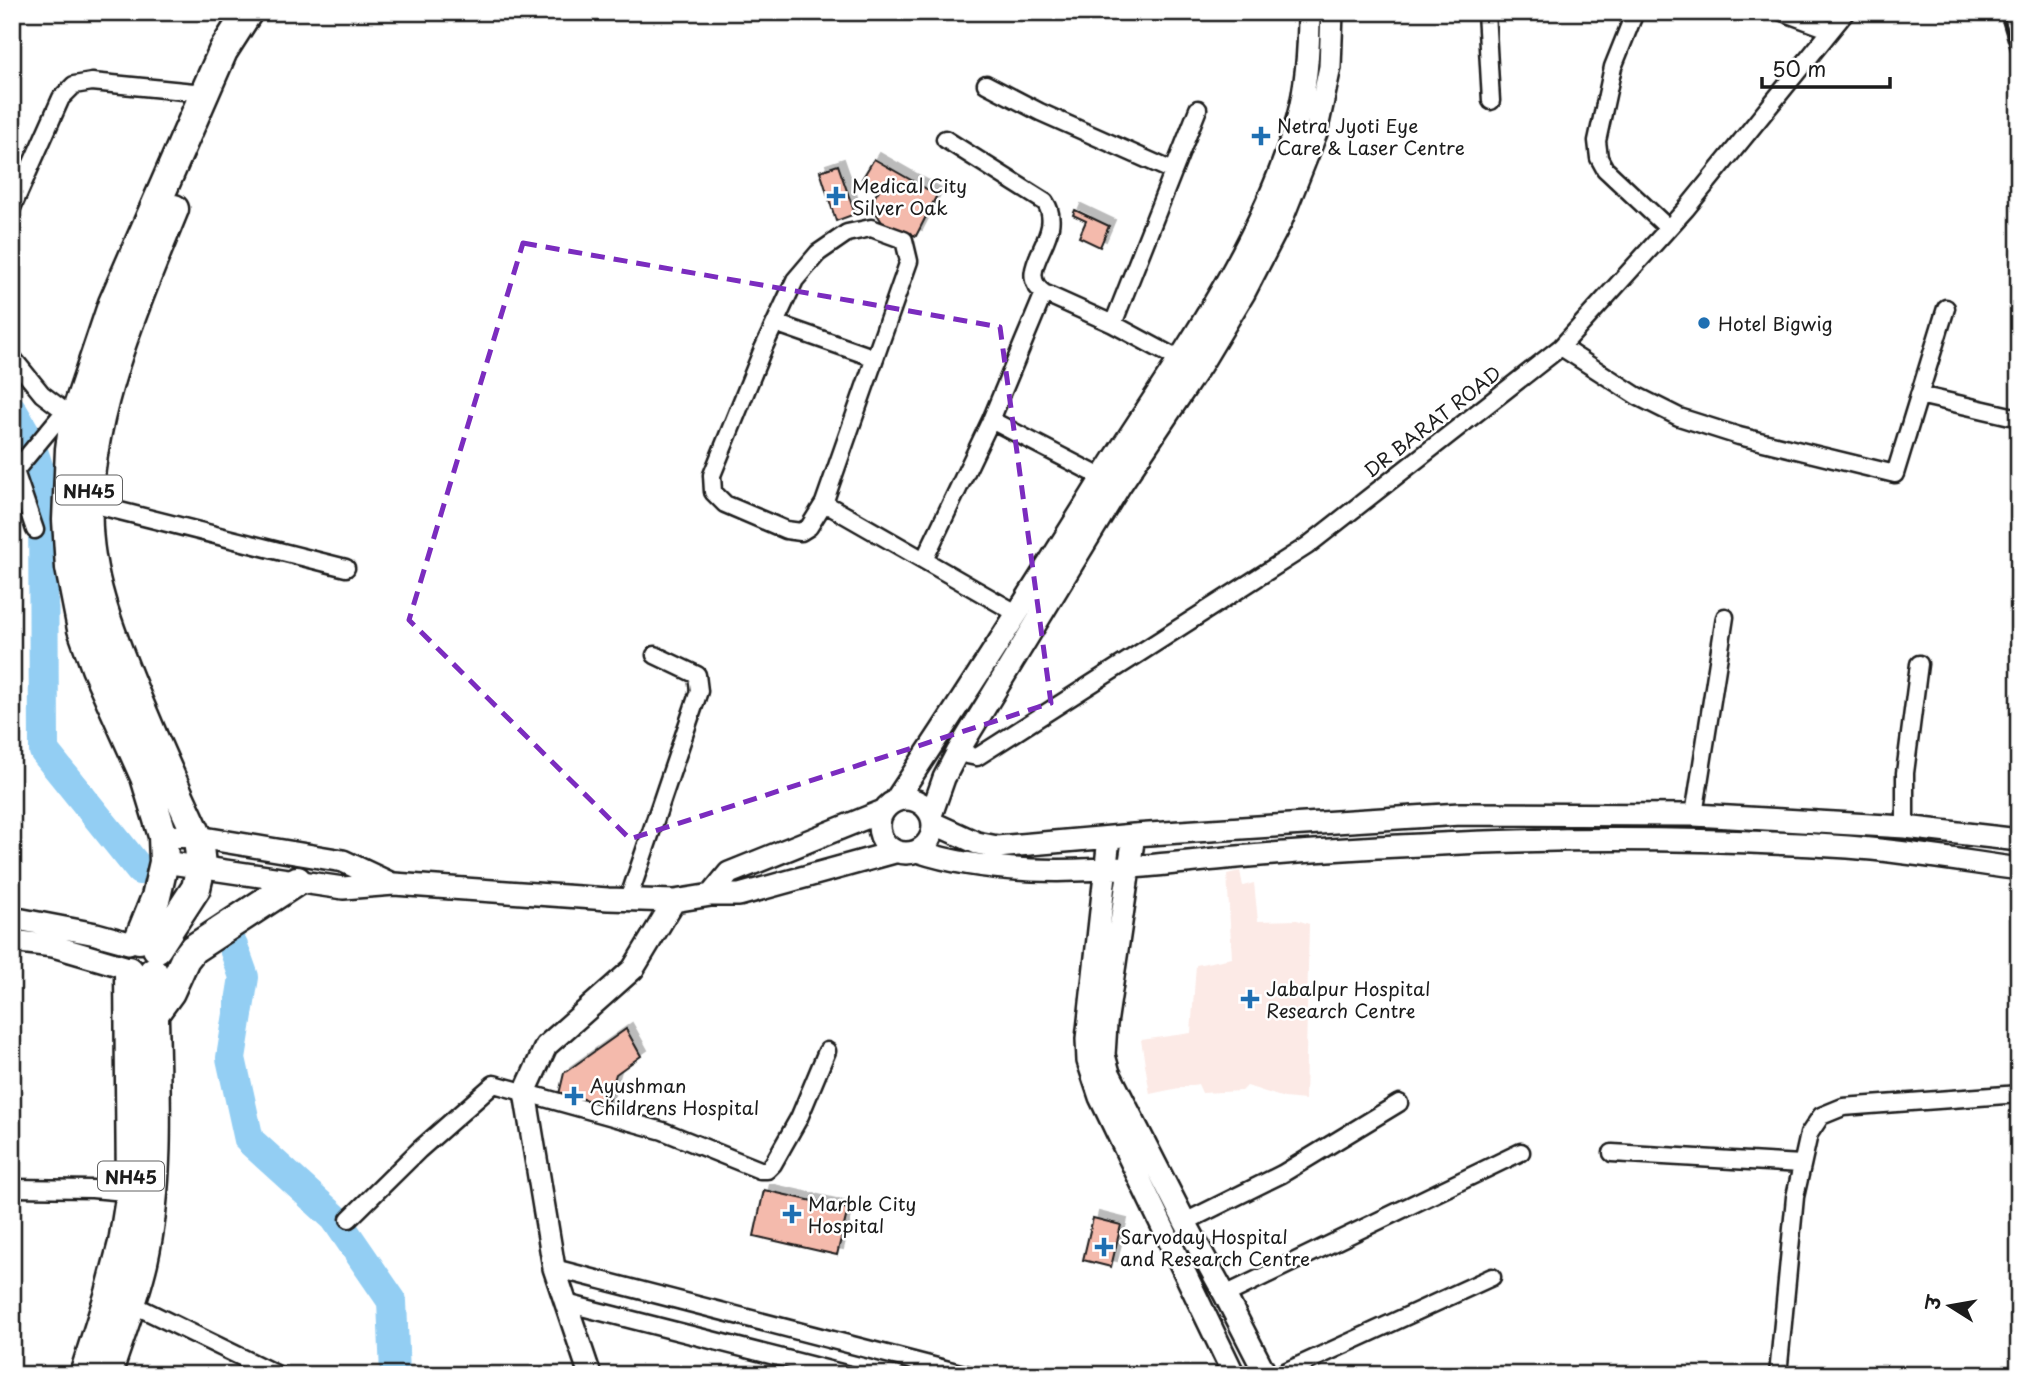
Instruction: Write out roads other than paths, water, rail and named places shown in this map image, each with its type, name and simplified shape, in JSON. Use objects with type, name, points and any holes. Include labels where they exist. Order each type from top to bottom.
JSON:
[{"type":"highway","name":"NH45","points":[[107,1375],[143,1263],[139,957],[156,898],[164,849],[145,777],[96,668],[82,629],[71,568],[67,520],[70,449],[113,303],[223,51],[244,19]]},
{"type":"highway","name":"NH45","points":[[139,957],[196,888],[201,866],[198,837],[132,686],[98,594],[90,548],[88,503],[78,421],[120,346],[238,52],[244,19]]},
{"type":"highway","points":[[154,1014],[170,992],[185,959],[193,949],[297,881]]},
{"type":"highway","name":"NH45","points":[[84,1375],[141,1193],[154,1014],[139,957]]},
{"type":"street","points":[[895,852],[888,848],[879,834],[878,826],[889,806],[1018,614],[1231,275],[1271,192],[1298,116],[1309,45],[1309,12]]},
{"type":"street","points":[[164,849],[201,866],[343,888],[394,884],[674,901],[711,895],[739,895],[895,852],[917,851],[929,841],[932,819],[944,778],[957,753],[1119,487],[1200,366],[1244,293],[1281,221],[1317,133],[1330,67],[1332,12]]},
{"type":"street","points":[[1486,12],[1492,102]]},
{"type":"street","points":[[1635,12],[1613,67],[1597,141],[1599,158],[1605,169],[1668,228]]},
{"type":"street","points":[[1782,12],[1831,30]]},
{"type":"street","name":"DR BARAT ROAD","points":[[957,753],[977,757],[1307,546],[1561,347],[1668,228],[1846,12]]},
{"type":"street","points":[[12,208],[61,98],[74,85],[92,82],[204,93]]},
{"type":"street","points":[[986,84],[1040,112],[1173,171]]},
{"type":"street","points":[[1113,324],[1198,109]]},
{"type":"street","points":[[945,139],[1045,202],[1051,211],[1052,221],[1032,279],[1035,287],[1178,359]]},
{"type":"street","points":[[871,228],[904,240],[909,261],[824,503],[809,527],[801,532],[786,530],[725,503],[713,492],[712,475],[775,323],[795,280],[818,253],[847,233],[871,228]]},
{"type":"street","points":[[924,560],[990,420],[1044,293]]},
{"type":"street","points":[[1561,347],[1637,396],[1679,416],[1739,436],[1895,474],[1946,308]]},
{"type":"street","points":[[775,323],[875,358]]},
{"type":"street","points":[[12,357],[42,394],[78,421],[13,465],[35,530]]},
{"type":"street","points":[[1919,395],[2019,418]]},
{"type":"street","points":[[990,420],[1103,478]]},
{"type":"street","points":[[88,503],[346,568]]},
{"type":"street","points":[[824,503],[1018,614]]},
{"type":"street","points":[[1695,814],[1725,617]]},
{"type":"street","points":[[628,900],[699,691],[697,675],[654,655]]},
{"type":"street","points":[[1905,827],[1905,773],[1919,664]]},
{"type":"street","points":[[711,895],[729,873],[902,799],[919,802],[932,819],[977,843],[997,847],[1135,835],[1460,814],[1695,814],[1905,827],[2019,840]]},
{"type":"street","points":[[1135,835],[1106,1024],[1104,1055],[1108,1073],[1266,1375]]},
{"type":"street","points":[[164,849],[198,837],[343,861],[394,884]]},
{"type":"street","points":[[1109,838],[1087,1039],[1088,1061],[1100,1097],[1234,1375]]},
{"type":"street","points":[[917,851],[968,865],[1105,871],[1236,858],[1485,842],[1695,841],[1848,847],[2019,869]]},
{"type":"street","points":[[590,1375],[554,1268],[525,1092],[546,1046],[633,969],[674,901]]},
{"type":"street","points":[[12,918],[85,932],[139,957]]},
{"type":"street","points":[[12,941],[139,957]]},
{"type":"street","points":[[349,1219],[419,1150],[494,1084],[654,1128],[760,1170],[767,1170],[774,1164],[799,1118],[827,1052]]},
{"type":"street","points":[[1778,1375],[1795,1197],[1809,1133],[1821,1116],[1843,1107],[2019,1094]]},
{"type":"street","points":[[1185,1222],[1282,1174],[1399,1103]]},
{"type":"street","points":[[1226,1295],[1521,1152]]},
{"type":"street","points":[[1612,1153],[1802,1164]]},
{"type":"street","points":[[12,1188],[141,1193]]},
{"type":"street","points":[[554,1268],[968,1375]]},
{"type":"street","points":[[1278,1375],[1492,1277]]},
{"type":"street","points":[[130,1303],[278,1375]]},
{"type":"street","points":[[565,1303],[849,1375]]},
{"type":"waterway","points":[[12,410],[29,439],[43,481],[44,751],[140,870]]},
{"type":"waterway","points":[[233,946],[244,977],[231,1058],[249,1140],[335,1218],[392,1301],[395,1375]]},
{"type":"railway","points":[[2001,12],[2019,73]]},
{"type":"railway","points":[[2015,12],[2019,27]]},
{"type":"place","name":"Netra Jyoti Eye Care & Laser Centre","points":[[1261,136]]},
{"type":"place","name":"Medical City Silver Oak","points":[[836,196]]},
{"type":"place","name":"Hotel Bigwig","points":[[1704,323]]},
{"type":"place","name":"Jabalpur Hospital Research Centre","points":[[1250,999]]},
{"type":"place","name":"Ayushman Childrens Hospital","points":[[574,1096]]},
{"type":"place","name":"Marble City Hospital","points":[[792,1214]]},
{"type":"place","name":"Sarvoday Hospital and Research Centre","points":[[1104,1247]]}]
